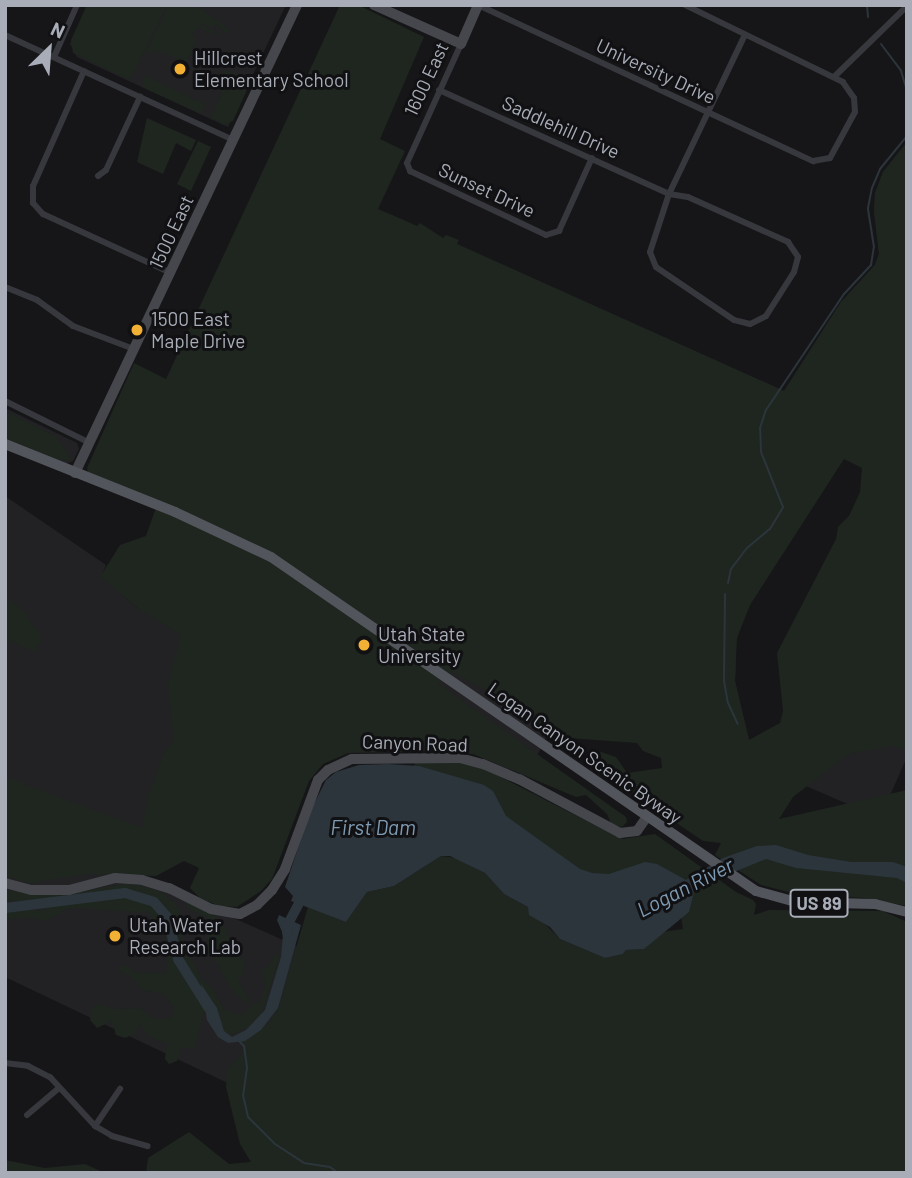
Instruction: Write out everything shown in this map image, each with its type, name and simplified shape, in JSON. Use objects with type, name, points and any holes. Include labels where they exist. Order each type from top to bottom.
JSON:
[{"type":"main road","name":"US 89","points":[[5,444],[75,473]]},
{"type":"main road","name":"Logan Canyon Scenic Byway","points":[[75,473],[175,512],[271,557],[736,879],[777,899],[811,903],[875,904],[907,912]]},
{"type":"street","points":[[54,57],[78,5]]},
{"type":"street","name":"1500 East","points":[[75,473],[297,5]]},
{"type":"street","points":[[374,5],[461,44]]},
{"type":"street","name":"1600 East","points":[[407,167],[478,5]]},
{"type":"street","name":"University Drive","points":[[478,5],[813,161],[822,162],[830,158],[855,112],[854,98],[835,76]]},
{"type":"street","points":[[688,6],[835,76],[907,6]]},
{"type":"street","points":[[5,34],[233,140]]},
{"type":"street","points":[[669,194],[688,197],[795,247],[799,257],[794,272],[759,322],[750,324],[734,320],[656,267],[650,252],[669,194],[745,35]]},
{"type":"street","points":[[84,71],[33,186],[33,203],[43,214],[171,273]]},
{"type":"street","name":"Saddlehill Drive","points":[[439,90],[669,194]]},
{"type":"street","points":[[98,176],[106,170],[140,97]]},
{"type":"street","name":"Sunset Drive","points":[[407,167],[546,235],[559,231],[592,158]]},
{"type":"street","points":[[5,286],[37,300],[74,327],[135,349]]},
{"type":"street","points":[[5,401],[90,443]]},
{"type":"street","name":"Canyon Road","points":[[5,883],[31,890],[69,890],[115,878],[142,880],[169,888],[211,909],[240,914],[257,905],[272,890],[285,869],[311,792],[318,780],[328,770],[352,759],[460,758],[519,779],[620,833],[637,831],[646,818]]},
{"type":"street","points":[[5,1063],[28,1066],[50,1077],[95,1126],[112,1136],[148,1146]]},
{"type":"street","points":[[27,1115],[59,1088]]},
{"type":"street","points":[[95,1126],[120,1089]]},
{"type":"shaded area","name":"Hillcrest Elementary School","points":[[87,5],[286,5],[228,127],[77,57],[70,44]]},
{"type":"shaded area","points":[[87,5],[167,5],[130,80],[73,53],[71,40]]},
{"type":"shaded area","points":[[169,5],[196,5],[229,29],[227,34],[216,23],[214,28],[197,22],[225,38],[197,27],[192,35],[195,37],[195,43],[186,63],[160,51],[146,53]]},
{"type":"shaded area","name":"Utah State University","points":[[340,5],[358,5],[424,37],[380,139],[405,151],[378,209],[417,226],[420,223],[443,238],[446,235],[459,240],[457,244],[784,391],[841,302],[875,265],[879,254],[874,211],[875,193],[883,172],[907,142],[907,750],[894,746],[850,753],[793,797],[779,819],[907,790],[907,906],[865,898],[800,895],[761,885],[715,855],[721,843],[703,841],[587,762],[601,752],[616,757],[627,773],[662,768],[661,758],[643,751],[637,743],[555,737],[484,689],[451,671],[438,684],[626,817],[627,822],[622,827],[611,824],[607,814],[586,795],[576,797],[473,754],[451,751],[348,753],[323,764],[309,781],[272,879],[261,891],[237,907],[219,906],[200,898],[190,888],[199,868],[184,861],[156,876],[87,874],[29,883],[5,876],[5,777],[142,828],[149,793],[164,754],[174,739],[168,684],[181,635],[139,609],[100,577],[120,545],[146,536],[158,502],[88,472],[87,468],[134,363],[166,379]],"holes":[[[844,459],[862,468],[860,492],[849,516],[838,527],[836,539],[777,653],[783,711],[780,723],[749,740],[735,681],[737,638],[750,605]]]},
{"type":"shaded area","points":[[226,70],[251,81],[233,121],[223,125],[211,117],[222,92],[220,73]]},
{"type":"shaded area","points":[[147,72],[147,77],[203,103],[207,100],[201,114],[142,87]]},
{"type":"shaded area","points":[[147,118],[196,140],[191,151],[176,143],[163,174],[137,162]]},
{"type":"shaded area","points":[[198,141],[211,147],[191,191],[177,184]]},
{"type":"shaded area","name":"Utah State University","points":[[907,142],[907,757],[880,818],[572,685],[528,774],[314,693],[244,843],[86,852],[303,949],[337,1135],[5,977],[5,496],[106,565],[101,577],[139,609],[390,214],[784,391],[841,302],[875,265],[879,254],[874,211],[875,193],[883,172]],"holes":[[[698,372],[871,472],[787,744],[749,740],[735,681],[736,665]]]},
{"type":"shaded area","points":[[5,408],[77,443],[79,449],[73,461],[66,464],[5,448]]},
{"type":"shaded area","points":[[5,411],[57,437],[72,461],[59,460],[5,438]]},
{"type":"shaded area","points":[[5,597],[23,610],[39,633],[41,640],[34,652],[10,640],[5,650]]},
{"type":"shaded area","points":[[415,760],[466,763],[487,770],[622,839],[655,834],[736,892],[753,900],[756,904],[754,915],[769,910],[883,911],[907,922],[907,1173],[146,1173],[148,1158],[189,1132],[229,1164],[251,1162],[240,1144],[226,1087],[227,1071],[242,1053],[245,1028],[232,1035],[223,1032],[210,1006],[203,1014],[195,1048],[181,1048],[177,1061],[169,1064],[165,1059],[167,1043],[147,1036],[140,1022],[135,1034],[125,1038],[116,1035],[112,1021],[97,1028],[90,1020],[92,1007],[100,1004],[114,1009],[140,1008],[153,1019],[172,1018],[175,1008],[164,994],[142,990],[131,976],[119,971],[120,966],[128,965],[134,972],[166,973],[168,952],[182,953],[191,958],[202,980],[212,987],[225,1011],[243,1015],[252,1004],[261,1001],[266,984],[261,970],[268,967],[275,954],[280,955],[259,1023],[266,1026],[278,1010],[308,907],[346,922],[367,892],[394,886],[441,856],[456,858],[485,873],[504,894],[528,907],[560,939],[605,958],[623,954],[626,950],[644,949],[662,932],[683,929],[681,915],[592,880],[414,769]]},
{"type":"shaded area","points":[[129,883],[158,890],[176,904],[181,911],[177,918],[183,934],[180,942],[166,943],[163,921],[151,919],[150,913],[82,908],[67,909],[46,921],[31,918],[5,919],[5,910],[43,910],[55,904],[97,898],[96,894],[53,900],[5,901],[5,890],[34,894],[78,892]]},
{"type":"shaded area","points":[[185,900],[216,916],[223,924],[234,950],[246,963],[239,982],[251,1003],[243,1001],[230,987],[208,946],[207,918],[187,908]]},
{"type":"shaded area","points":[[5,1160],[45,1168],[85,1164],[105,1173],[5,1173]]},
{"type":"water","name":"First Dam","points":[[359,765],[419,766],[484,785],[493,791],[506,816],[580,869],[592,873],[609,874],[645,862],[657,864],[686,880],[723,858],[757,846],[776,845],[808,855],[851,862],[893,862],[907,867],[907,883],[897,878],[796,868],[766,859],[695,888],[689,912],[644,949],[626,950],[623,954],[605,958],[560,939],[550,927],[529,915],[528,907],[504,894],[485,873],[450,856],[441,856],[394,886],[367,892],[346,922],[291,901],[293,896],[285,887],[311,810],[326,780],[336,772]]},
{"type":"water","points":[[279,915],[301,925],[278,1008],[261,1030],[245,1041],[228,1043],[218,1037],[207,1020],[201,984],[217,1008],[224,1031],[232,1037],[246,1030],[265,1010],[281,957],[283,934],[277,920]]},
{"type":"waterway","points":[[867,5],[868,17]]},
{"type":"waterway","points":[[881,44],[901,71],[907,91]]},
{"type":"waterway","points":[[728,583],[731,569],[747,548],[770,529],[783,507],[761,452],[760,428],[766,410],[844,294],[871,265],[874,247],[868,208],[872,188],[880,169],[907,136]]},
{"type":"waterway","points":[[725,594],[724,681],[728,703],[738,724]]},
{"type":"waterway","name":"Logan River","points":[[5,908],[125,893],[154,902],[167,917],[178,959],[208,1007]]},
{"type":"waterway","name":"Logan River","points":[[287,933],[288,924],[304,894]]},
{"type":"waterway","points":[[239,1041],[244,1046],[247,1068],[243,1095],[248,1117],[275,1144],[304,1163],[330,1167],[338,1173]]},
{"type":"place","name":"Hillcrest Elementary School","points":[[180,69]]},
{"type":"place","name":"1500 East Maple Drive","points":[[137,330]]},
{"type":"place","name":"Utah State University","points":[[364,645]]},
{"type":"place","name":"Utah Water Research Lab","points":[[115,936]]}]
